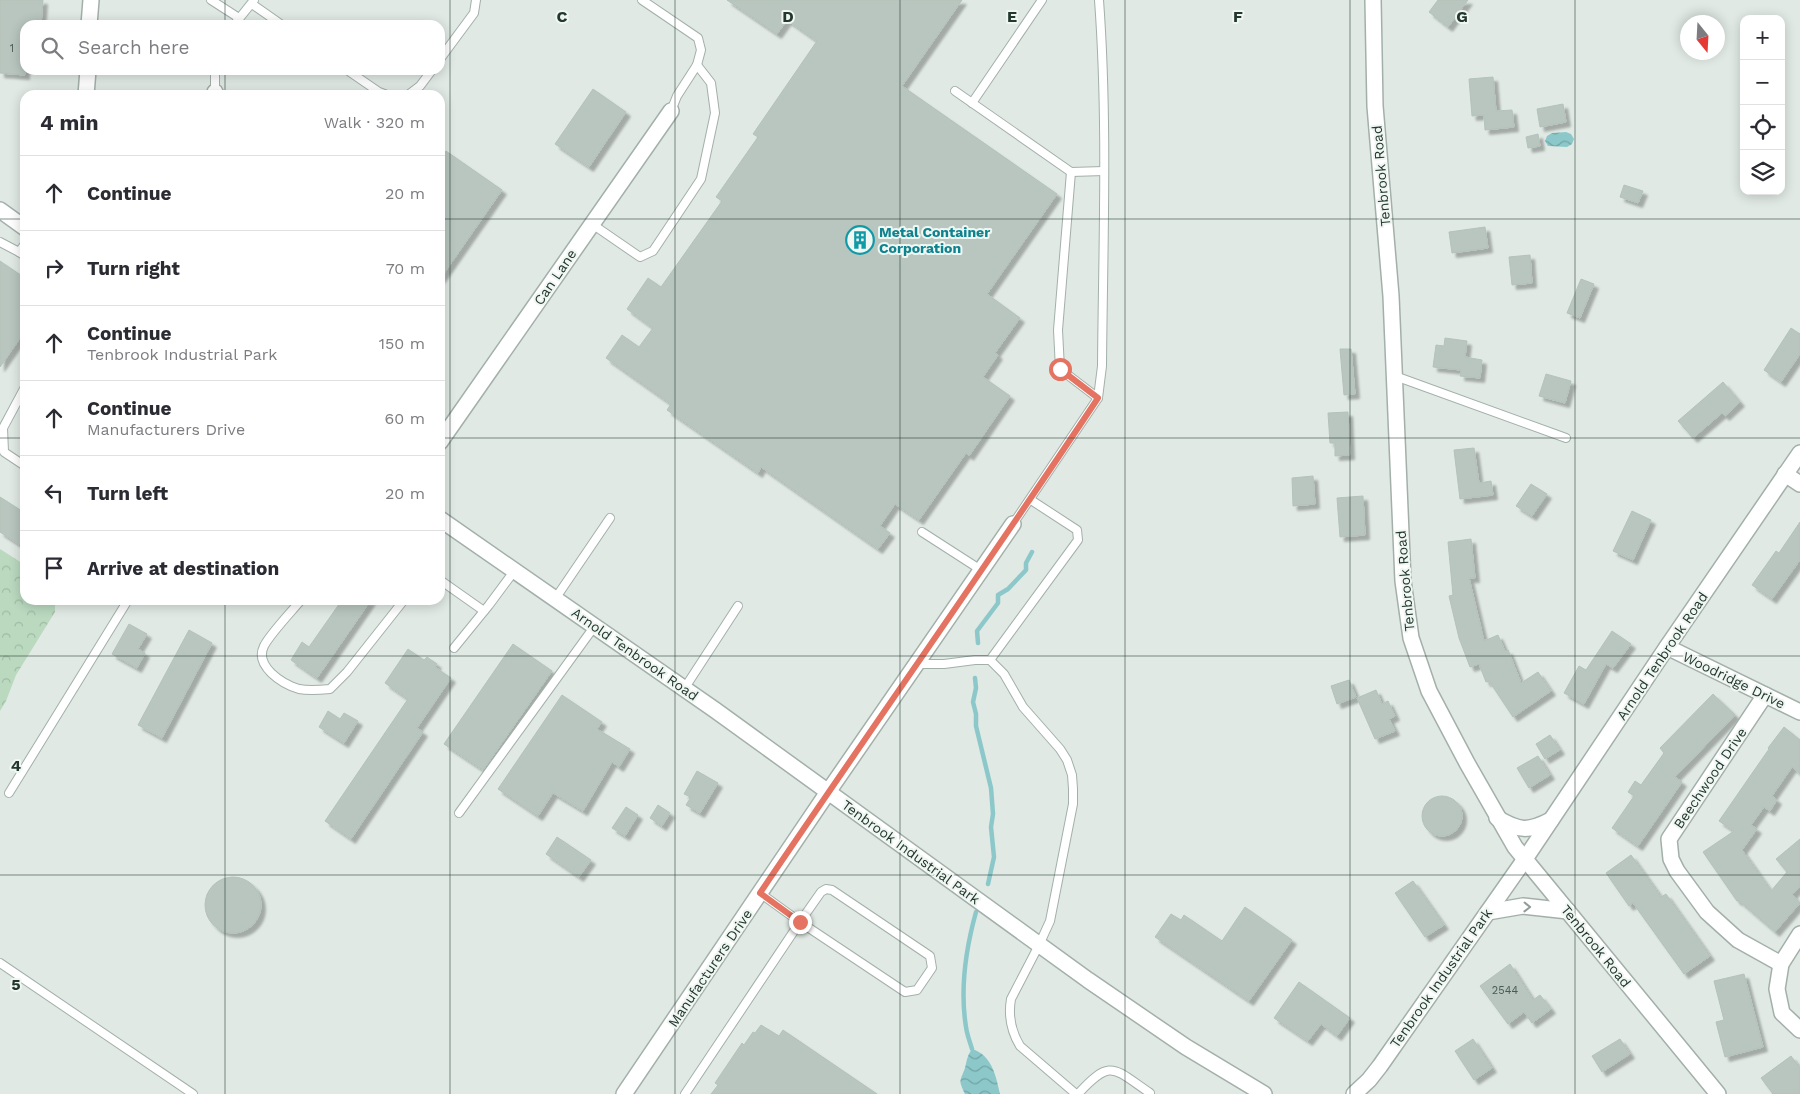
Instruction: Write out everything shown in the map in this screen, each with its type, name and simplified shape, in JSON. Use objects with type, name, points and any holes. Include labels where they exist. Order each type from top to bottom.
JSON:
[{"type":"street","points":[[90,0],[90,20]]},
{"type":"street","name":"Tenbrook Road","points":[[1373,0],[1375,106],[1391,296],[1403,581],[1411,638],[1419,666],[1429,691],[1497,818],[1515,846],[1718,1094]]},
{"type":"street","points":[[86,90],[88,75]]},
{"type":"street","name":"Can Lane","points":[[445,433],[671,111]]},
{"type":"street","points":[[0,210],[20,224]]},
{"type":"street","name":"Arnold Tenbrook Road","points":[[1525,859],[1667,646],[1800,453]]},
{"type":"street","points":[[1785,474],[1800,484]]},
{"type":"street","name":"Arnold Tenbrook Road","points":[[445,522],[828,792]]},
{"type":"street","name":"Tenbrook Industrial Park","points":[[1013,524],[828,792],[1039,945],[1186,1046],[1264,1094]]},
{"type":"street","name":"Woodridge Drive","points":[[1667,646],[1800,712]]},
{"type":"street","name":"Beechwood Drive","points":[[1765,695],[1670,839],[1671,859],[1677,871],[1707,912],[1738,940],[1781,964]]},
{"type":"street","name":"Manufacturers Drive","points":[[624,1094],[828,792]]},
{"type":"street","points":[[1497,818],[1511,826],[1523,829],[1537,827],[1551,820]]},
{"type":"street","name":"Tenbrook Industrial Park","points":[[1354,1094],[1380,1066],[1525,859]]},
{"type":"street","points":[[1488,912],[1523,906],[1568,911]]},
{"type":"street","points":[[1800,934],[1781,964],[1777,989],[1782,1013],[1800,1030]]},
{"type":"lane","points":[[211,0],[239,18],[253,2],[276,20]]},
{"type":"lane","points":[[445,52],[474,13],[476,0]]},
{"type":"lane","points":[[642,0],[698,38],[701,50],[697,65],[677,96],[671,111]]},
{"type":"lane","points":[[972,103],[1042,0]]},
{"type":"lane","points":[[1013,524],[1031,500],[1098,398],[1102,366],[1104,171],[1103,52],[1099,0]]},
{"type":"lane","points":[[592,224],[640,257],[653,251],[701,179],[715,113],[711,83],[697,65]]},
{"type":"lane","points":[[215,75],[215,90]]},
{"type":"lane","points":[[354,75],[376,90]]},
{"type":"lane","points":[[415,90],[428,75]]},
{"type":"lane","points":[[955,91],[1071,172],[1104,171]]},
{"type":"lane","points":[[1071,172],[1058,330],[1060,369],[1098,398]]},
{"type":"lane","points":[[0,242],[20,253]]},
{"type":"lane","points":[[1395,376],[1566,438]]},
{"type":"lane","points":[[20,396],[3,428],[4,452],[20,463]]},
{"type":"lane","points":[[990,660],[1078,540],[1077,530],[1031,500]]},
{"type":"lane","points":[[555,598],[610,518]]},
{"type":"lane","points":[[922,532],[982,570]]},
{"type":"lane","points":[[454,648],[515,570]]},
{"type":"lane","points":[[445,584],[484,611]]},
{"type":"lane","points":[[10,793],[125,605]]},
{"type":"lane","points":[[297,605],[263,647],[263,661],[270,674],[298,689],[315,690],[330,689],[400,605]]},
{"type":"lane","points":[[684,689],[738,606]]},
{"type":"lane","points":[[460,813],[594,627]]},
{"type":"lane","points":[[917,664],[990,660],[1004,674],[1023,706],[1060,748],[1067,760],[1072,775],[1072,804],[1069,824],[1050,921],[1011,998],[1009,1016],[1015,1037],[1024,1049],[1077,1094],[1095,1076],[1108,1070],[1123,1074],[1150,1093]]},
{"type":"lane","points":[[685,1094],[800,922],[821,892],[826,889],[832,890],[930,956],[932,968],[917,990],[905,992],[800,922],[760,893]]},
{"type":"lane","points":[[0,963],[193,1094]]},
{"type":"green space","points":[[0,549],[20,562],[20,605],[55,605],[55,612],[16,675],[0,711]]},
{"type":"water","points":[[1566,132],[1571,134],[1574,139],[1572,144],[1567,147],[1548,146],[1545,141],[1547,136],[1552,133]]},
{"type":"water","points":[[972,1049],[979,1052],[989,1061],[995,1073],[1000,1094],[965,1094],[960,1081]]},
{"type":"building","points":[[0,0],[43,0],[41,20],[20,20],[20,75],[0,73]]},
{"type":"building","name":"Metal Container Corporation","points":[[727,0],[962,0],[902,86],[1057,194],[987,294],[1020,318],[995,353],[998,355],[983,377],[1010,396],[969,456],[966,453],[919,520],[895,504],[880,526],[890,533],[878,549],[761,467],[758,473],[667,410],[671,404],[606,358],[622,335],[639,347],[653,328],[627,309],[648,278],[661,287],[722,201],[716,197],[758,137],[753,134],[817,41],[787,20],[777,34]]},
{"type":"building","points":[[1438,0],[1468,0],[1448,27],[1429,12]]},
{"type":"building","points":[[1493,77],[1496,111],[1512,110],[1514,127],[1485,130],[1484,115],[1472,116],[1469,79]]},
{"type":"building","points":[[593,89],[626,112],[589,167],[555,144]]},
{"type":"building","points":[[1563,104],[1566,122],[1540,127],[1537,109]]},
{"type":"building","points":[[1538,134],[1540,146],[1528,148],[1526,137]]},
{"type":"building","points":[[446,151],[502,190],[445,272]]},
{"type":"building","points":[[1624,185],[1643,191],[1638,203],[1620,197]]},
{"type":"building","points":[[1485,227],[1488,248],[1452,253],[1449,232]]},
{"type":"building","points":[[1530,255],[1532,283],[1512,285],[1509,257]]},
{"type":"building","points":[[0,261],[20,275],[20,338],[0,367]]},
{"type":"building","points":[[1581,279],[1594,284],[1580,318],[1567,313]]},
{"type":"building","points":[[1791,328],[1800,334],[1800,354],[1781,382],[1764,370]]},
{"type":"building","points":[[1445,338],[1467,341],[1465,357],[1482,360],[1480,378],[1460,376],[1461,370],[1433,367],[1436,345],[1444,346]]},
{"type":"building","points":[[1340,349],[1351,349],[1355,394],[1344,395]]},
{"type":"building","points":[[1546,374],[1571,381],[1565,403],[1539,396]]},
{"type":"building","points":[[1723,382],[1740,402],[1725,416],[1722,413],[1693,438],[1678,421]]},
{"type":"building","points":[[1348,412],[1350,455],[1335,456],[1335,443],[1330,443],[1328,413]]},
{"type":"building","points":[[1474,448],[1479,483],[1491,481],[1493,495],[1460,499],[1454,450]]},
{"type":"building","points":[[1313,476],[1315,504],[1293,506],[1292,478]]},
{"type":"building","points":[[1531,484],[1547,494],[1532,516],[1516,506]]},
{"type":"building","points":[[1363,496],[1365,535],[1340,537],[1337,498]]},
{"type":"building","points":[[0,497],[20,510],[20,545],[0,532]]},
{"type":"building","points":[[1632,511],[1651,520],[1633,560],[1613,551]]},
{"type":"building","points":[[1800,522],[1800,560],[1772,599],[1752,585],[1776,551],[1779,553]]},
{"type":"building","points":[[1471,539],[1475,578],[1469,578],[1484,641],[1498,635],[1505,651],[1508,650],[1521,683],[1538,672],[1551,691],[1513,717],[1489,681],[1486,682],[1479,664],[1470,667],[1459,638],[1449,596],[1453,595],[1448,542]]},
{"type":"building","points":[[338,605],[368,605],[317,678],[291,660],[302,642],[309,647]]},
{"type":"building","points":[[129,624],[147,634],[138,649],[145,653],[137,668],[112,654]]},
{"type":"building","points":[[189,630],[212,643],[162,738],[138,725]]},
{"type":"building","points":[[1612,631],[1631,644],[1613,668],[1606,664],[1584,704],[1564,693],[1579,666],[1586,670]]},
{"type":"building","points":[[513,644],[552,671],[483,770],[444,744]]},
{"type":"building","points":[[408,649],[424,660],[427,657],[437,664],[435,667],[451,678],[417,728],[423,732],[351,839],[325,821],[408,699],[385,683]]},
{"type":"building","points":[[1349,680],[1356,697],[1337,704],[1331,686]]},
{"type":"building","points":[[1376,690],[1382,704],[1388,701],[1395,716],[1389,719],[1395,731],[1375,739],[1357,698]]},
{"type":"building","points":[[1713,694],[1735,715],[1675,777],[1682,782],[1638,846],[1612,828],[1634,796],[1628,792],[1635,781],[1641,785],[1664,753],[1660,748]]},
{"type":"building","points":[[562,695],[602,722],[597,729],[630,749],[619,767],[612,762],[583,811],[553,793],[538,816],[498,789]]},
{"type":"building","points":[[328,711],[340,719],[344,713],[358,721],[344,743],[319,727]]},
{"type":"building","points":[[1784,727],[1800,740],[1800,774],[1792,767],[1772,796],[1777,800],[1770,811],[1764,807],[1751,825],[1757,829],[1742,850],[1771,891],[1787,872],[1776,859],[1800,839],[1800,887],[1792,894],[1800,903],[1775,932],[1737,901],[1703,852],[1734,831],[1719,821]]},
{"type":"building","points":[[1550,735],[1560,750],[1545,759],[1536,744]]},
{"type":"building","points":[[1538,756],[1550,775],[1529,788],[1517,768]]},
{"type":"building","points":[[697,771],[718,783],[700,813],[686,805],[691,797],[684,794]]},
{"type":"building","points":[[1438,796],[1446,796],[1453,799],[1459,805],[1462,816],[1459,827],[1453,833],[1446,836],[1438,836],[1431,833],[1425,827],[1422,820],[1422,812],[1425,805],[1431,799]]},
{"type":"building","points":[[658,805],[670,813],[662,826],[650,818]]},
{"type":"building","points":[[626,807],[638,815],[625,836],[612,828]]},
{"type":"building","points":[[557,837],[591,860],[579,877],[546,854]]},
{"type":"building","points":[[1631,855],[1661,897],[1666,894],[1710,956],[1684,974],[1633,903],[1629,906],[1606,873]]},
{"type":"building","points":[[233,877],[248,882],[256,890],[261,905],[256,920],[248,928],[233,933],[218,928],[210,920],[205,905],[210,890],[218,882]]},
{"type":"building","points":[[1413,881],[1444,925],[1425,937],[1395,893]]},
{"type":"building","points":[[1245,907],[1292,940],[1249,1001],[1155,937],[1171,914],[1181,920],[1184,915],[1222,941]]},
{"type":"building","points":[[1510,964],[1533,1000],[1540,995],[1551,1009],[1532,1023],[1524,1012],[1508,1024],[1480,986]]},
{"type":"building","points":[[1744,974],[1763,1047],[1725,1057],[1716,1022],[1724,1020],[1714,981]]},
{"type":"building","points":[[1299,982],[1350,1018],[1337,1036],[1321,1024],[1308,1041],[1274,1018]]},
{"type":"building","points":[[761,1025],[779,1036],[783,1030],[877,1094],[711,1094],[718,1085],[715,1083],[742,1043],[744,1045],[753,1032],[755,1033]]},
{"type":"building","points":[[1473,1039],[1492,1068],[1474,1080],[1455,1051]]},
{"type":"building","points":[[1620,1039],[1630,1054],[1602,1072],[1592,1056]]},
{"type":"building","points":[[1791,1056],[1800,1068],[1800,1094],[1773,1094],[1761,1078]]},
{"type":"waterway","points":[[978,643],[977,631],[998,603],[998,595],[1008,589],[1026,570],[1026,563],[1032,552]]},
{"type":"waterway","points":[[975,678],[976,688],[973,702],[976,726],[991,788],[993,814],[991,827],[994,857],[988,884]]},
{"type":"waterway","points":[[972,1049],[964,1013],[964,984],[969,940],[976,912]]},
{"type":"place","name":"Metal Container Corporation","points":[[860,240]]},
{"type":"route","points":[[800,922],[760,893],[1031,500],[1098,398],[1060,369]]}]
